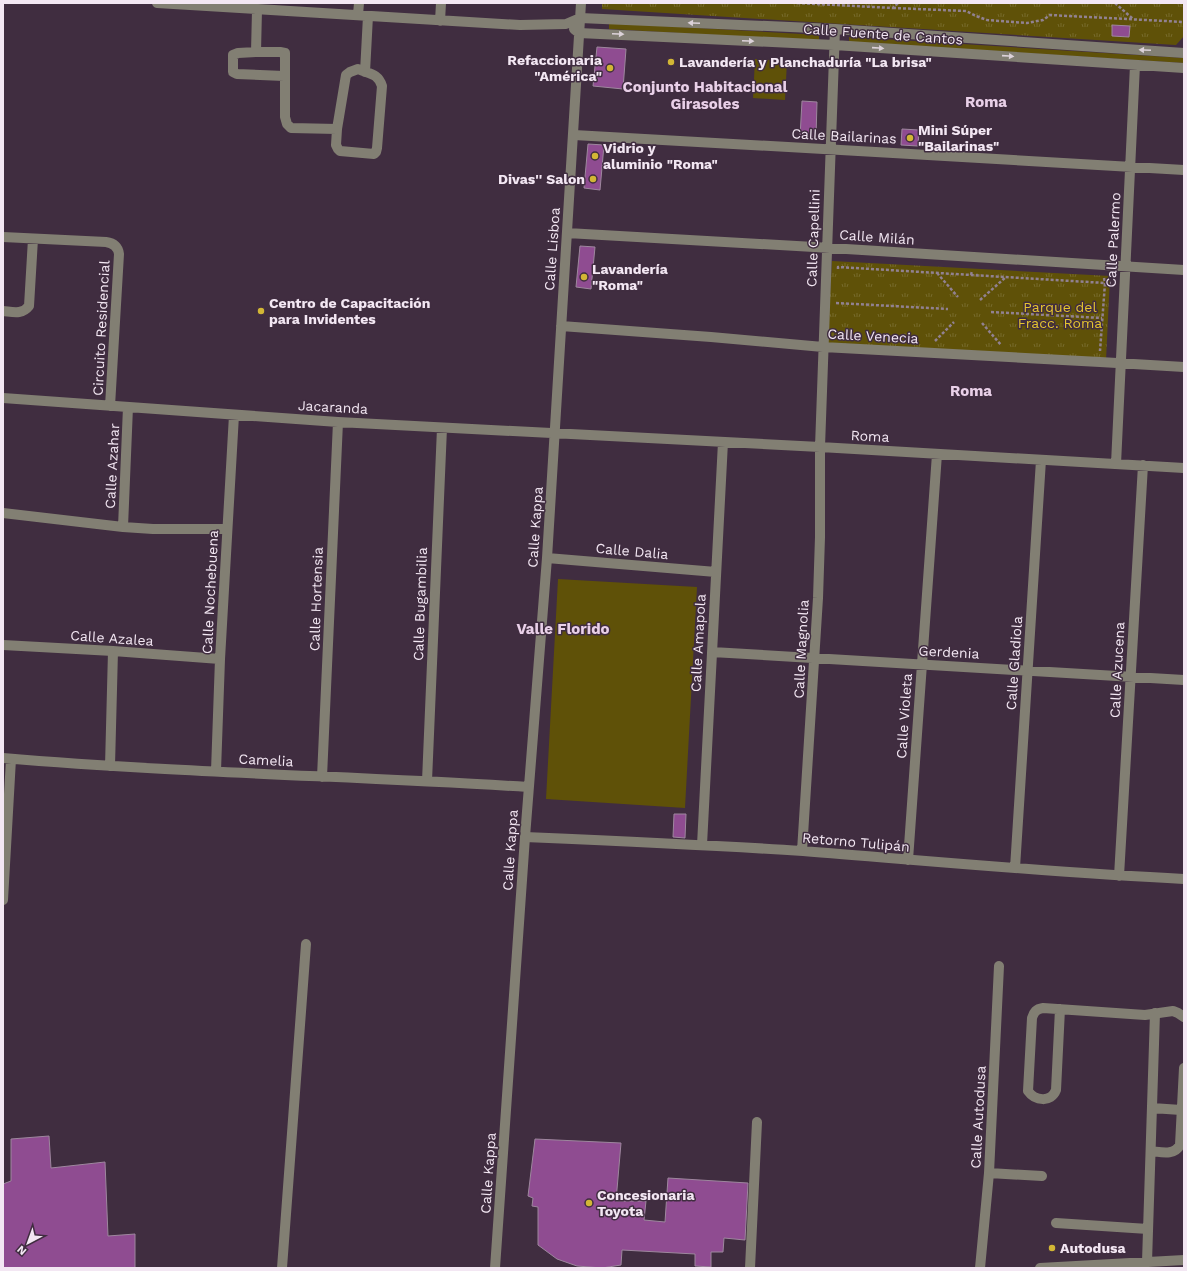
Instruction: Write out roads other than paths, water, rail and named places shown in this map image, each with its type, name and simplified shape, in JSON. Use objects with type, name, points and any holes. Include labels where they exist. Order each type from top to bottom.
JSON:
[{"type":"street","points":[[157,3],[193,4],[257,10],[269,7],[363,16],[520,25],[566,24],[580,18],[581,3]]},
{"type":"street","points":[[359,3],[363,16],[365,72]]},
{"type":"street","points":[[440,20],[441,3]]},
{"type":"street","points":[[256,52],[257,10]]},
{"type":"street","name":"Calle Fuente de Cantos","points":[[580,18],[835,29],[1184,52]]},
{"type":"street","name":"Calle Lisboa","points":[[555,434],[580,18]]},
{"type":"street","points":[[566,24],[579,33]]},
{"type":"street","name":"Calle Capellini","points":[[820,447],[835,29]]},
{"type":"street","name":"Calle Fuente de Cantos","points":[[579,33],[834,45],[1184,68]]},
{"type":"street","points":[[284,76],[237,74],[232,70],[233,55],[238,53],[256,52],[285,53],[285,117],[287,124],[291,128],[337,129]]},
{"type":"street","name":"Calle Palermo","points":[[1116,464],[1135,65]]},
{"type":"street","points":[[358,69],[365,72],[376,76],[380,80],[382,86],[376,152],[374,154],[340,151],[336,146],[337,129],[346,75],[358,69]]},
{"type":"street","name":"Calle Bailarinas","points":[[574,135],[830,150],[986,157],[1184,170]]},
{"type":"street","name":"Calle Milán","points":[[567,233],[1184,270]]},
{"type":"street","name":"Circuito Residencial","points":[[3,237],[106,242],[112,243],[116,246],[119,254],[110,406]]},
{"type":"street","points":[[3,311],[21,313],[29,306],[33,239]]},
{"type":"street","name":"Calle Venecia","points":[[561,326],[823,347],[1184,367]]},
{"type":"street","name":"Jacaranda","points":[[3,398],[338,422],[555,434]]},
{"type":"street","name":"Calle Azahar","points":[[123,527],[128,407]]},
{"type":"street","name":"Calle Nochebuena","points":[[216,771],[220,659],[234,415]]},
{"type":"street","name":"Calle Hortensia","points":[[322,777],[338,422]]},
{"type":"street","name":"Calle Bugambilia","points":[[427,781],[442,428]]},
{"type":"street","name":"Roma","points":[[555,434],[820,447],[1184,468]]},
{"type":"street","name":"Calle Kappa","points":[[496,1268],[524,837],[547,558],[555,434]]},
{"type":"street","name":"Calle Amapola","points":[[702,845],[723,442]]},
{"type":"street","name":"Calle Magnolia","points":[[802,851],[820,537],[820,447]]},
{"type":"street","name":"Calle Violeta","points":[[908,860],[937,454]]},
{"type":"street","name":"Calle Gladiola","points":[[1016,868],[1041,460]]},
{"type":"street","name":"Calle Azucena","points":[[1119,876],[1143,466]]},
{"type":"street","points":[[3,513],[123,527],[153,529],[227,529]]},
{"type":"street","name":"Calle Dalia","points":[[547,558],[716,572]]},
{"type":"street","name":"Calle Azalea","points":[[3,645],[220,659]]},
{"type":"street","points":[[110,766],[113,651]]},
{"type":"street","name":"Gerdenia","points":[[712,652],[1184,680]]},
{"type":"street","points":[[3,900],[7,759]]},
{"type":"street","name":"Camelia","points":[[7,759],[110,766],[528,787]]},
{"type":"street","name":"Retorno Tulipán","points":[[524,837],[802,851],[1119,876],[1184,879]]},
{"type":"street","points":[[282,1268],[306,944]]},
{"type":"street","name":"Calle Autodusa","points":[[980,1268],[989,1173],[999,966]]},
{"type":"street","points":[[1060,1009],[1055,1094],[1050,1098],[1037,1099],[1028,1091],[1032,1018],[1033,1014],[1039,1009],[1060,1009],[1145,1015],[1173,1011],[1178,1012],[1184,1017]]},
{"type":"street","points":[[1147,1262],[1155,1013]]},
{"type":"street","points":[[1151,1151],[1172,1152],[1178,1149],[1180,1145],[1184,1068]]},
{"type":"street","points":[[1152,1108],[1181,1110]]},
{"type":"street","points":[[750,1268],[757,1122]]},
{"type":"street","points":[[989,1173],[1042,1176]]},
{"type":"street","points":[[1056,1222],[1148,1229]]},
{"type":"street","points":[[1040,1268],[1184,1260]]},
{"type":"place","name":"Lavandería y Planchaduría \"La brisa\"","points":[[671,62]]},
{"type":"place","name":"Refaccionaria \"América\"","points":[[610,68]]},
{"type":"place","name":"Mini Súper \"Bailarinas\"","points":[[910,138]]},
{"type":"place","name":"Vidrio y aluminio \"Roma\"","points":[[595,156]]},
{"type":"place","name":"Divas'' Salon","points":[[593,179]]},
{"type":"place","name":"Lavandería \"Roma\"","points":[[584,277]]},
{"type":"place","name":"Centro de Capacitación para Invidentes","points":[[261,311]]},
{"type":"place","name":"Concesionaria Toyota","points":[[589,1203]]},
{"type":"place","name":"Autodusa","points":[[1052,1248]]},
{"type":"district","name":"Conjunto Habitacional Girasoles","points":[[705,96]]},
{"type":"district","name":"Roma","points":[[986,102]]},
{"type":"district","name":"Roma","points":[[971,391]]},
{"type":"district","name":"Valle Florido","points":[[563,629]]},
{"type":"park label","name":"Parque del Fracc. Roma","points":[[1060,316]]}]
